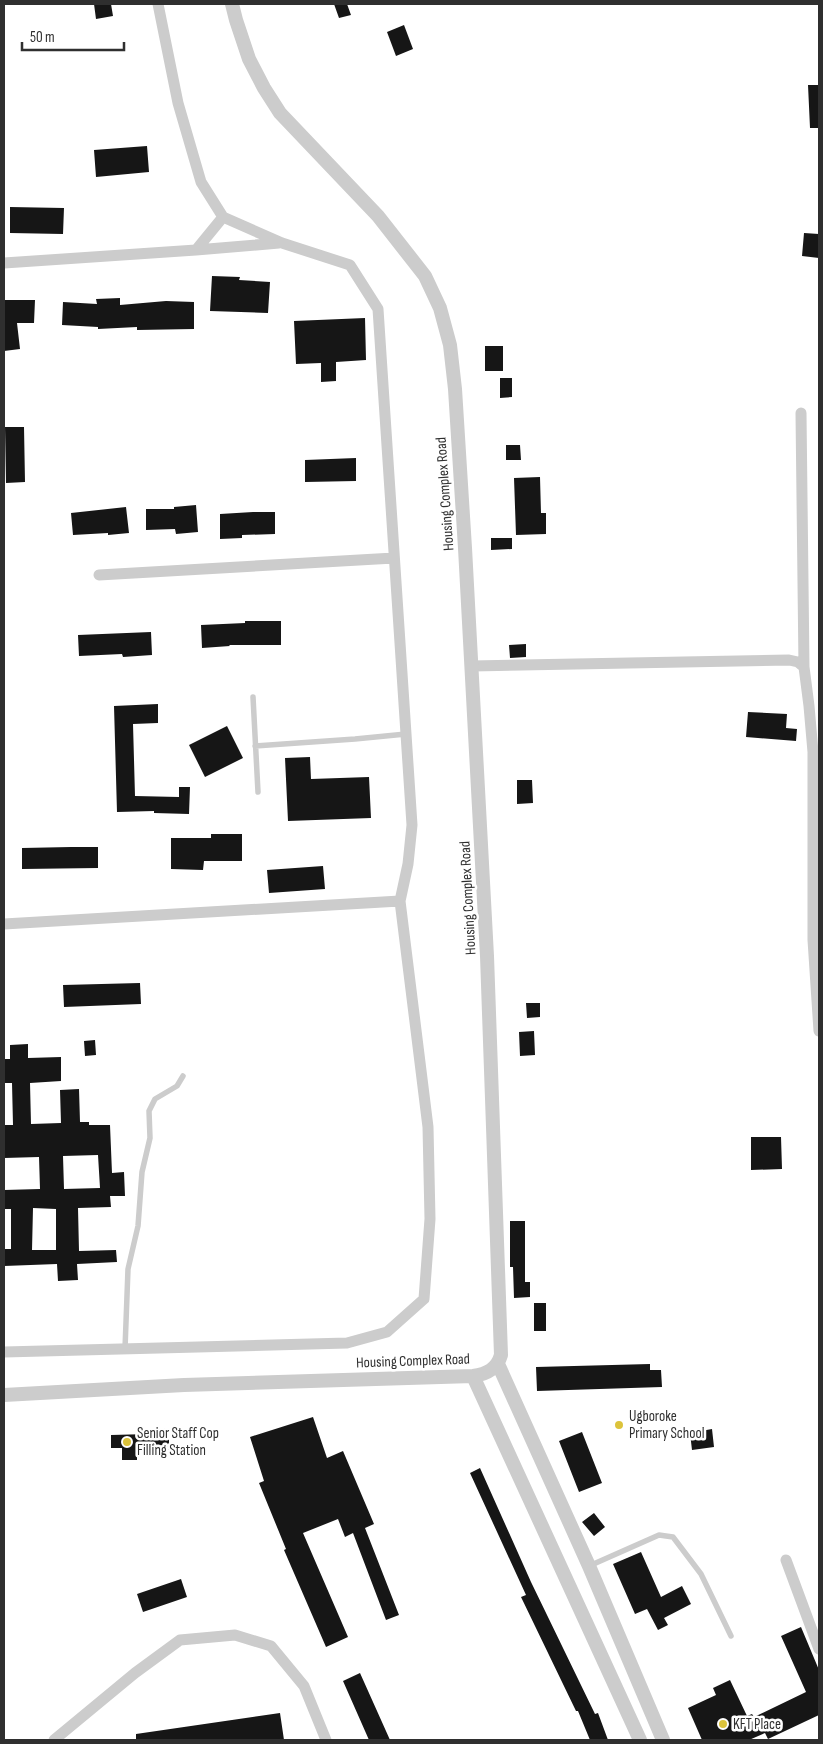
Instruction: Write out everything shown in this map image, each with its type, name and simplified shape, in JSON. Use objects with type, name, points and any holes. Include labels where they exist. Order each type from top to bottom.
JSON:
[{"type":"street","points":[[4,1352],[347,1343],[386,1332],[424,1299],[430,1219],[428,1127],[400,901],[408,864],[412,825],[378,309],[350,265],[282,243],[223,217],[201,182],[178,103],[158,4]]},
{"type":"street","name":"Housing Complex Road","points":[[4,1395],[184,1385],[473,1376],[482,1375],[490,1371],[498,1364],[501,1354],[487,956],[472,666],[455,389],[450,345],[440,308],[424,276],[378,216],[280,113],[264,88],[249,59],[232,4]]},
{"type":"street","points":[[196,250],[223,217]]},
{"type":"street","points":[[4,263],[282,243]]},
{"type":"street","points":[[802,413],[804,668],[816,754],[813,940],[819,1030]]},
{"type":"street","points":[[99,575],[394,558]]},
{"type":"street","points":[[472,666],[789,660],[798,662],[804,668]]},
{"type":"street","points":[[4,924],[400,901]]},
{"type":"street","points":[[498,1364],[663,1740]]},
{"type":"street","points":[[473,1376],[640,1740]]},
{"type":"street","points":[[786,1560],[819,1649]]},
{"type":"street","points":[[54,1740],[135,1673],[180,1640],[235,1635],[271,1646],[304,1686],[326,1740]]},
{"type":"lane","points":[[252,697],[258,792]]},
{"type":"lane","points":[[255,746],[355,740],[406,734]]},
{"type":"lane","points":[[125,1349],[128,1269],[138,1226],[142,1172],[150,1138],[149,1111],[155,1099],[177,1086],[183,1076]]},
{"type":"lane","points":[[588,1566],[659,1535],[673,1537],[701,1574],[731,1636]]},
{"type":"building","points":[[94,4],[111,4],[113,16],[96,19]]},
{"type":"building","points":[[334,4],[347,4],[351,15],[339,18]]},
{"type":"building","points":[[404,25],[413,49],[396,56],[387,32]]},
{"type":"building","points":[[808,85],[819,85],[819,128],[810,128]]},
{"type":"building","points":[[147,146],[149,172],[96,177],[94,150]]},
{"type":"building","points":[[10,207],[64,208],[63,234],[10,233]]},
{"type":"building","points":[[804,233],[819,234],[819,258],[802,256]]},
{"type":"building","points":[[212,276],[240,277],[239,280],[270,282],[268,313],[210,311]]},
{"type":"building","points":[[120,298],[120,305],[166,301],[194,302],[194,329],[137,330],[137,327],[98,329],[98,327],[62,325],[63,302],[97,304],[96,299]]},
{"type":"building","points":[[4,300],[35,300],[34,323],[17,323],[20,349],[4,351]]},
{"type":"building","points":[[365,318],[366,360],[336,362],[336,381],[321,382],[321,363],[296,364],[294,321]]},
{"type":"building","points":[[485,346],[503,346],[503,371],[485,371]]},
{"type":"building","points":[[500,378],[512,378],[512,397],[500,398]]},
{"type":"building","points":[[5,427],[24,427],[25,482],[6,483]]},
{"type":"building","points":[[506,445],[520,445],[521,460],[506,460]]},
{"type":"building","points":[[356,458],[356,481],[305,482],[305,460]]},
{"type":"building","points":[[540,477],[541,513],[546,513],[546,534],[516,535],[514,478]]},
{"type":"building","points":[[196,505],[198,532],[176,534],[175,529],[146,530],[146,509],[174,509],[174,507]]},
{"type":"building","points":[[126,507],[129,533],[73,535],[71,513]]},
{"type":"building","points":[[275,512],[275,534],[242,535],[242,538],[220,539],[220,514]]},
{"type":"building","points":[[491,538],[512,538],[512,549],[491,550]]},
{"type":"building","points":[[245,621],[281,621],[281,645],[229,645],[202,648],[201,625],[245,623]]},
{"type":"building","points":[[151,632],[152,655],[123,657],[122,654],[79,656],[78,635]]},
{"type":"building","points":[[526,644],[526,657],[510,658],[509,645]]},
{"type":"building","points":[[158,704],[158,723],[133,724],[135,796],[179,797],[179,787],[190,787],[189,814],[154,813],[154,811],[117,812],[114,706]]},
{"type":"building","points":[[748,712],[787,714],[786,728],[797,729],[796,741],[746,737]]},
{"type":"building","points":[[227,726],[243,758],[205,777],[189,745]]},
{"type":"building","points":[[310,757],[311,779],[369,777],[371,818],[288,821],[285,758]]},
{"type":"building","points":[[517,780],[532,780],[533,803],[517,804]]},
{"type":"building","points":[[211,834],[242,834],[242,861],[204,861],[203,870],[171,869],[171,838],[211,838]]},
{"type":"building","points":[[98,847],[98,868],[22,869],[22,848]]},
{"type":"building","points":[[323,866],[325,889],[269,893],[267,870]]},
{"type":"building","points":[[140,983],[141,1004],[64,1007],[63,985]]},
{"type":"building","points":[[526,1003],[540,1003],[540,1017],[527,1018]]},
{"type":"building","points":[[534,1031],[535,1055],[520,1056],[519,1032]]},
{"type":"building","points":[[95,1040],[96,1055],[85,1056],[84,1041]]},
{"type":"building","points":[[28,1044],[28,1058],[61,1057],[61,1081],[30,1083],[31,1124],[61,1123],[60,1090],[79,1089],[80,1122],[89,1122],[89,1125],[110,1125],[112,1173],[124,1172],[125,1196],[110,1196],[111,1207],[78,1208],[79,1251],[116,1250],[117,1262],[77,1264],[78,1280],[58,1281],[57,1264],[4,1266],[4,1249],[11,1249],[11,1209],[4,1209],[4,1190],[40,1189],[39,1157],[4,1158],[4,1125],[13,1125],[12,1083],[4,1083],[4,1059],[10,1059],[10,1045]],"holes":[[[98,1155],[100,1188],[64,1189],[63,1156]],[[33,1208],[56,1209],[56,1250],[32,1250]]]},
{"type":"building","points":[[751,1137],[781,1137],[782,1169],[751,1170]]},
{"type":"building","points":[[510,1221],[525,1221],[525,1282],[530,1282],[530,1297],[514,1298],[513,1267],[510,1267]]},
{"type":"building","points":[[534,1303],[546,1303],[546,1331],[534,1331]]},
{"type":"building","points":[[650,1364],[650,1370],[661,1370],[662,1387],[537,1391],[536,1367]]},
{"type":"building","points":[[313,1417],[327,1458],[343,1451],[374,1524],[365,1528],[399,1615],[386,1620],[353,1533],[345,1537],[338,1519],[303,1533],[348,1637],[326,1647],[284,1550],[286,1549],[259,1483],[264,1481],[250,1437]]},
{"type":"building","points":[[169,1428],[169,1451],[137,1452],[137,1460],[122,1460],[122,1448],[111,1448],[111,1435],[149,1434],[149,1429]]},
{"type":"building","points":[[712,1429],[714,1447],[692,1450],[690,1433]]},
{"type":"building","points":[[582,1432],[602,1483],[579,1492],[559,1441]]},
{"type":"building","points":[[480,1468],[531,1582],[595,1714],[598,1713],[608,1740],[590,1740],[578,1711],[576,1711],[521,1597],[526,1595],[470,1473]]},
{"type":"building","points":[[594,1513],[605,1527],[594,1536],[582,1522]]},
{"type":"building","points":[[641,1552],[661,1597],[682,1586],[691,1604],[664,1618],[668,1625],[658,1630],[647,1609],[635,1614],[613,1564]]},
{"type":"building","points":[[181,1579],[187,1597],[143,1612],[137,1594]]},
{"type":"building","points":[[801,1627],[819,1670],[819,1715],[768,1739],[765,1733],[749,1740],[702,1740],[688,1708],[716,1695],[713,1688],[730,1680],[747,1716],[752,1714],[754,1717],[806,1692],[781,1636]]},
{"type":"building","points":[[360,1673],[390,1740],[369,1740],[343,1681]]},
{"type":"building","points":[[280,1713],[284,1740],[136,1740],[136,1734]]},
{"type":"place","name":"Ugboroke Primary School","points":[[619,1425]]},
{"type":"place","name":"Senior Staff Cop Filling Station","points":[[127,1442]]},
{"type":"place","name":"KFT Place","points":[[723,1724]]}]
